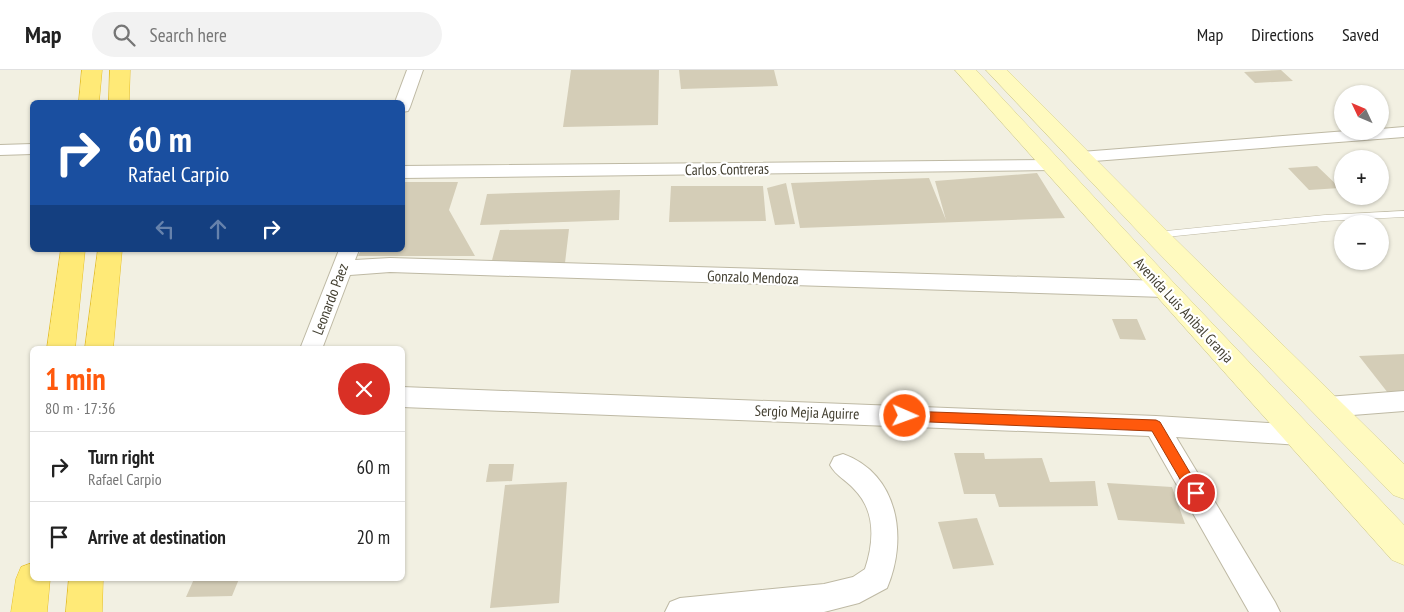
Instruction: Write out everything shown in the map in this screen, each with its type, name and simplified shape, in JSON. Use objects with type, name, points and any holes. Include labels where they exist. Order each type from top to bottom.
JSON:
[{"type":"highway","points":[[89,100],[92,70]]},
{"type":"highway","points":[[119,100],[120,70]]},
{"type":"highway","points":[[61,346],[73,252]]},
{"type":"highway","points":[[99,346],[110,252]]},
{"type":"highway","points":[[29,612],[33,581]]},
{"type":"highway","points":[[84,612],[86,581]]},
{"type":"main road","name":"Avenida Luis Anibal Granja","points":[[965,70],[1404,549]]},
{"type":"main road","name":"Avenida Luis Anibal Granja","points":[[996,70],[1156,235],[1404,485]]},
{"type":"street","points":[[404,100],[415,70]]},
{"type":"street","points":[[1081,157],[1404,132]]},
{"type":"street","points":[[0,150],[30,150]]},
{"type":"street","name":"Carlos Contreras","points":[[405,172],[1051,164]]},
{"type":"street","name":"Gonzalo Mendoza","points":[[345,259],[400,266],[1164,289]]},
{"type":"street","name":"Leonardo Paez","points":[[312,346],[345,259]]},
{"type":"street","name":"Sergio Mejia Aguirre","points":[[405,397],[1156,426],[1300,435]]},
{"type":"street","points":[[1327,406],[1404,401]]},
{"type":"street","points":[[1156,426],[1265,612]]},
{"type":"street","points":[[680,612],[824,598],[859,589],[877,578],[883,559],[887,534],[880,508],[866,484],[842,465]]},
{"type":"lane","points":[[1156,235],[1325,218],[1404,214]]},
{"type":"building","points":[[571,70],[659,70],[658,125],[563,127]]},
{"type":"building","points":[[679,70],[774,70],[778,86],[681,89]]},
{"type":"building","points":[[1281,70],[1293,81],[1255,83],[1244,72]]},
{"type":"building","points":[[1317,166],[1334,182],[1334,188],[1309,190],[1288,168]]},
{"type":"building","points":[[1037,173],[1065,218],[800,228],[791,183],[929,178],[946,220],[935,181]]},
{"type":"building","points":[[405,182],[458,182],[449,210],[475,256],[358,256],[360,252],[405,252]]},
{"type":"building","points":[[786,183],[795,224],[775,225],[767,188]]},
{"type":"building","points":[[671,186],[763,186],[766,221],[669,222]]},
{"type":"building","points":[[620,190],[619,220],[480,225],[487,194]]},
{"type":"building","points":[[569,229],[565,263],[491,264],[500,230]]},
{"type":"building","points":[[1112,319],[1137,319],[1146,340],[1120,339]]},
{"type":"building","points":[[1404,354],[1404,392],[1388,393],[1359,356]]},
{"type":"building","points":[[954,453],[984,453],[985,459],[1042,458],[1050,482],[1095,481],[1098,506],[999,507],[995,494],[964,494]]},
{"type":"building","points":[[489,464],[514,464],[512,481],[486,482]]},
{"type":"building","points":[[567,482],[559,603],[490,608],[505,485]]},
{"type":"building","points":[[1107,483],[1172,487],[1185,524],[1118,520]]},
{"type":"building","points":[[977,518],[994,565],[953,569],[938,522]]},
{"type":"building","points":[[193,581],[238,581],[232,596],[186,597]]},
{"type":"route","points":[[905,416],[1156,426],[1196,493]]}]
